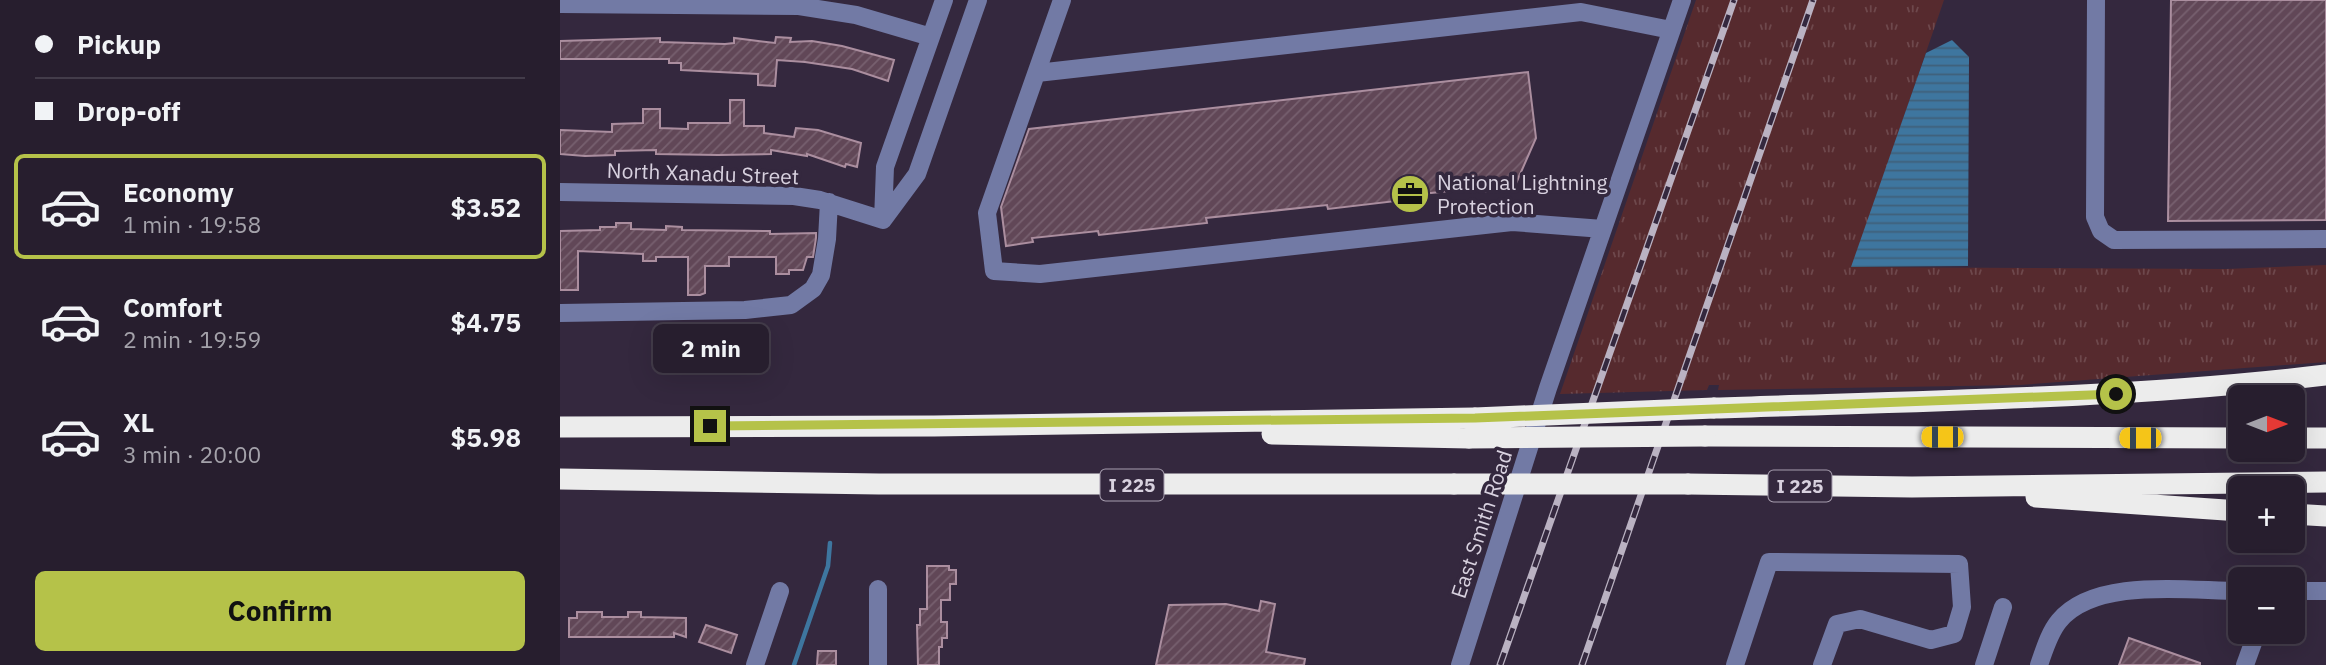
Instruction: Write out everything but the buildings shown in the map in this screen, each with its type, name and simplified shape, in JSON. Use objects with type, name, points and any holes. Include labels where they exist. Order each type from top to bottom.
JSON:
[{"type":"highway","points":[[560,426],[934,426],[1475,418],[2090,396],[2218,387],[2326,375]]},
{"type":"highway","points":[[934,426],[1469,438],[2228,438]]},
{"type":"highway","points":[[2305,438],[2326,438]]},
{"type":"highway","name":"I 225","points":[[560,479],[893,484],[1912,486]]},
{"type":"highway","points":[[1912,486],[2326,482]]},
{"type":"highway","points":[[1912,486],[2228,510]]},
{"type":"highway","points":[[2305,515],[2326,516]]},
{"type":"street","points":[[883,220],[885,167],[944,0]]},
{"type":"street","points":[[883,220],[917,174],[978,0]]},
{"type":"street","points":[[1062,0],[987,213],[994,271],[1040,274],[1512,222],[1603,229]]},
{"type":"street","name":"East Smith Road","points":[[1460,665],[1603,229],[1682,0]]},
{"type":"street","points":[[2096,0],[2095,217],[2101,231],[2113,240],[2326,239]]},
{"type":"street","points":[[560,4],[799,6],[856,15],[931,37]]},
{"type":"street","points":[[1037,73],[1581,12],[1671,30]]},
{"type":"street","name":"North Xanadu Street","points":[[560,192],[774,194],[829,202],[883,220]]},
{"type":"street","points":[[560,313],[745,310],[790,305],[813,289],[821,275],[829,202]]},
{"type":"street","points":[[1735,665],[1769,562],[1959,564],[1962,607],[1954,634],[1931,640],[1860,619],[1837,624],[1822,665]]},
{"type":"street","points":[[878,589],[878,665]]},
{"type":"street","points":[[755,665],[780,591]]},
{"type":"street","points":[[2039,665],[2056,625],[2076,606],[2094,597],[2115,593],[2228,591]]},
{"type":"street","points":[[2305,591],[2326,591]]},
{"type":"street","points":[[1984,665],[2003,607]]},
{"type":"street","points":[[2245,665],[2253,644]]},
{"type":"green space","points":[[1696,0],[1944,0],[1852,267],[2226,269],[2326,265],[2326,362],[2019,385],[1718,390],[1719,385],[1709,385],[1707,390],[1560,394]]},
{"type":"water","points":[[1952,40],[1969,57],[1968,266],[1851,267],[1926,53]]},
{"type":"waterway","points":[[794,665],[828,566],[830,543]]},
{"type":"railway","points":[[1500,665],[1734,0]]},
{"type":"railway","points":[[1582,665],[1813,0]]},
{"type":"place","name":"National Lightning Protection","points":[[1410,194]]},
{"type":"route","points":[[710,426],[934,426],[1475,418],[2116,394]]}]
